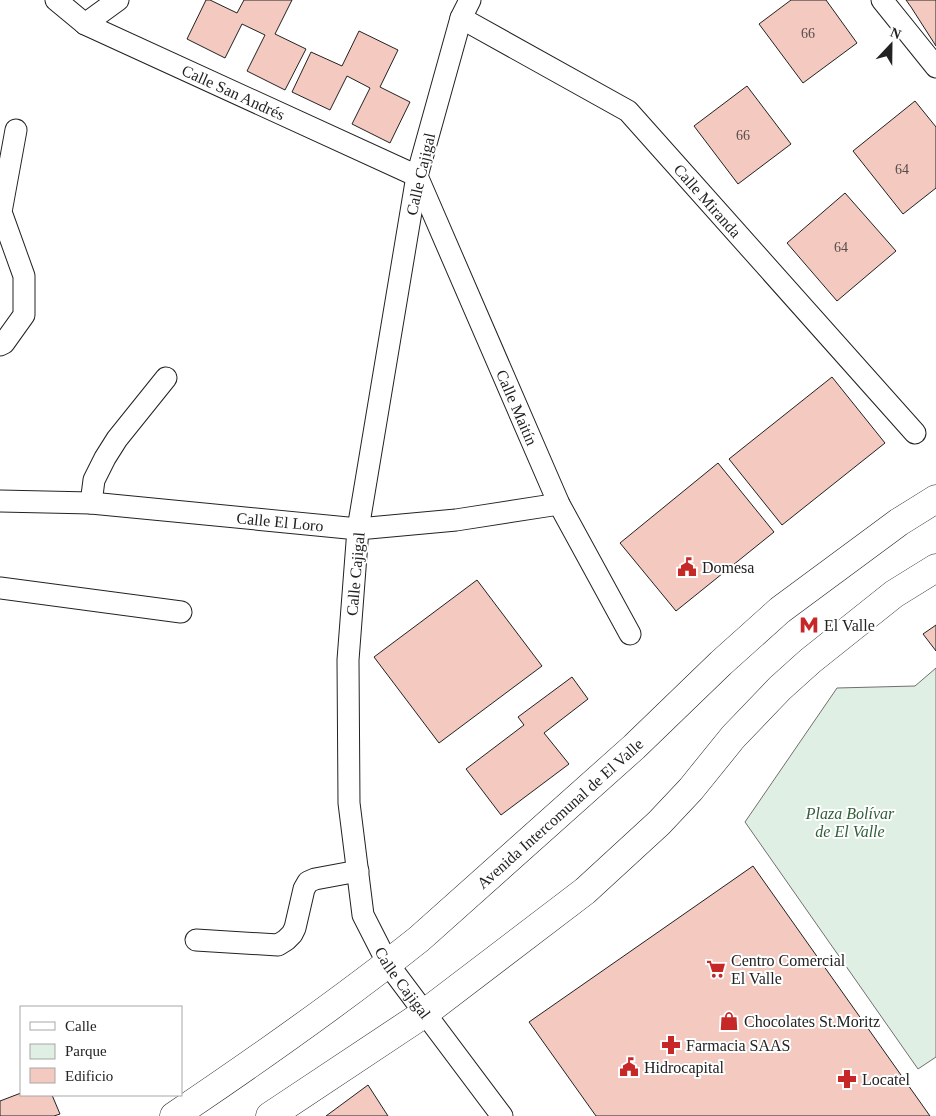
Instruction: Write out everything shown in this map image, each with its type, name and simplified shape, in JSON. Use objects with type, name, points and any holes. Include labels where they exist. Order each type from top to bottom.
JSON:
[{"type":"main road","name":"Avenida Intercomunal de El Valle","points":[[174,1116],[262,1057],[388,964],[435,926],[634,748],[780,610],[899,522],[936,499]]},
{"type":"main road","points":[[270,1116],[425,1013],[585,891],[659,823],[691,789],[733,736],[780,688],[894,594],[936,568]]},
{"type":"street","name":"Calle San Andrés","points":[[56,0],[85,24],[417,176]]},
{"type":"street","points":[[85,24],[118,0]]},
{"type":"street","points":[[882,0],[936,67]]},
{"type":"street","name":"Calle Cajigal","points":[[465,9],[417,176],[358,528],[348,660],[349,803],[364,915],[388,964],[502,1116]]},
{"type":"street","name":"Calle Miranda","points":[[465,9],[628,110],[915,433]]},
{"type":"street","points":[[0,345],[4,343],[24,315],[24,276],[1,212],[16,130]]},
{"type":"street","name":"Calle Maitín","points":[[417,176],[559,504],[630,634]]},
{"type":"street","points":[[91,503],[94,480],[117,438],[166,378]]},
{"type":"street","name":"Calle El Loro","points":[[0,501],[91,503],[358,528],[456,520],[559,504]]},
{"type":"street","points":[[0,588],[182,612]]},
{"type":"street","points":[[196,940],[278,945],[292,934],[295,928],[304,889],[308,882],[358,871]]},
{"type":"green space","name":"Plaza Bolívar de El Valle","points":[[936,668],[936,1057],[918,1069],[745,822],[837,688],[915,686]]},
{"type":"building","points":[[206,0],[210,0],[237,13],[244,0],[292,0],[275,34],[306,49],[285,90],[247,71],[265,35],[242,24],[225,58],[187,39]]},
{"type":"building","points":[[791,0],[826,0],[857,43],[803,83],[759,24]]},
{"type":"building","points":[[906,0],[936,0],[936,46],[911,7]]},
{"type":"building","points":[[359,31],[398,50],[380,87],[410,102],[390,143],[352,124],[370,88],[347,76],[330,110],[292,92],[311,52],[342,66]]},
{"type":"building","points":[[747,86],[791,144],[738,184],[694,126]]},
{"type":"building","points":[[915,101],[936,127],[936,188],[903,214],[853,151]]},
{"type":"building","points":[[845,193],[896,251],[837,301],[787,243]]},
{"type":"building","points":[[832,377],[885,443],[782,525],[729,459]]},
{"type":"building","points":[[718,463],[774,532],[676,611],[620,543]]},
{"type":"building","points":[[477,580],[542,666],[439,743],[374,657]]},
{"type":"building","points":[[936,625],[936,651],[923,634]]},
{"type":"building","points":[[572,677],[588,699],[544,733],[569,764],[501,815],[466,769],[524,725],[518,717]]},
{"type":"building","name":"Centro Comercial El Valle","points":[[753,866],[930,1116],[596,1116],[529,1022]]},
{"type":"building","points":[[368,1085],[388,1116],[326,1116]]},
{"type":"building","points":[[20,1093],[20,1096],[52,1096],[60,1114],[54,1116],[0,1116],[0,1101]]},
{"type":"place","name":"Domesa","points":[[687,567]]},
{"type":"place","name":"El Valle","points":[[809,625]]},
{"type":"place","name":"Centro Comercial El Valle","points":[[716,969]]},
{"type":"place","name":"Chocolates St.Moritz","points":[[729,1021]]},
{"type":"place","name":"Farmacia SAAS","points":[[671,1045]]},
{"type":"place","name":"Hidrocapital","points":[[629,1067]]},
{"type":"place","name":"Locatel","points":[[847,1079]]}]
